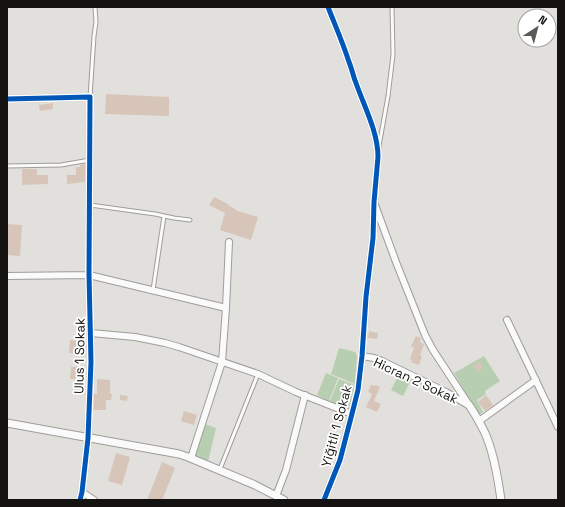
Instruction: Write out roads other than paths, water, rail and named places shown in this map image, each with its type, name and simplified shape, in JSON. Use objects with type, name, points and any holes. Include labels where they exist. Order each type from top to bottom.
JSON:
[{"type":"street","name":"Yiğitli 1 Sokak","points":[[324,500],[340,460],[358,390],[378,163],[378,150],[365,105],[328,7]]},
{"type":"street","points":[[7,99],[90,97]]},
{"type":"street","name":"Ulus 1 Sokak","points":[[80,500],[88,438],[91,362],[89,275],[90,97]]},
{"type":"street","points":[[374,202],[425,335],[433,350],[479,421],[485,434],[493,459],[501,500]]},
{"type":"street","points":[[191,458],[222,362],[229,242]]},
{"type":"street","points":[[7,276],[89,275],[226,308]]},
{"type":"street","points":[[507,320],[558,427]]},
{"type":"street","points":[[91,333],[120,335],[151,340],[179,347],[258,374],[352,414]]},
{"type":"street","name":"Hicran 2 Sokak","points":[[362,356],[382,361],[469,405]]},
{"type":"street","points":[[479,421],[536,380]]},
{"type":"street","points":[[276,496],[286,470],[305,395]]},
{"type":"street","points":[[7,424],[180,454],[284,500]]},
{"type":"street","points":[[82,492],[94,500]]},
{"type":"lane","points":[[90,97],[96,22],[95,7]]},
{"type":"lane","points":[[378,150],[389,90],[393,55],[392,7]]},
{"type":"lane","points":[[7,166],[61,165],[90,160]]},
{"type":"lane","points":[[90,205],[190,220]]},
{"type":"lane","points":[[153,290],[164,216]]},
{"type":"lane","points":[[220,471],[258,374]]}]
